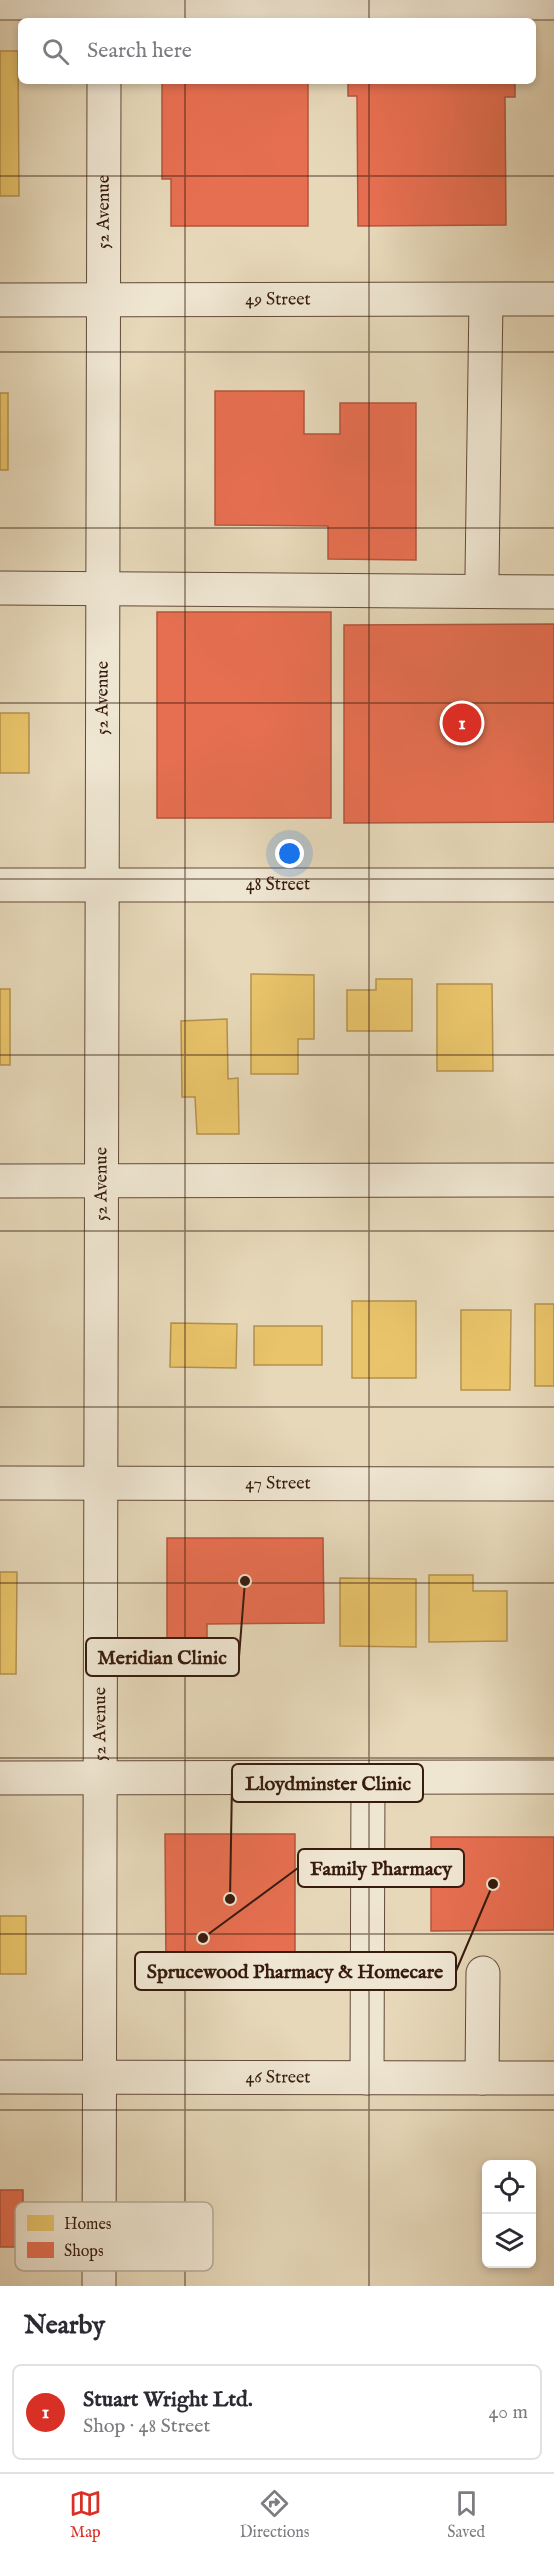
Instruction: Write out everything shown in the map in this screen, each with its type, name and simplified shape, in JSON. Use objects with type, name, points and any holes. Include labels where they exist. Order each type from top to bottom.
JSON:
[{"type":"street","points":[[0,3],[104,8],[554,3]]},
{"type":"street","name":"52 Avenue","points":[[99,2202],[103,1483],[101,885],[104,84]]},
{"type":"street","name":"49 Street","points":[[0,300],[554,299]]},
{"type":"street","points":[[482,575],[486,300]]},
{"type":"street","points":[[0,588],[554,592]]},
{"type":"street","name":"48 Street","points":[[0,885],[554,885]]},
{"type":"street","points":[[0,1180],[554,1180]]},
{"type":"street","name":"47 Street","points":[[0,1483],[554,1484]]},
{"type":"street","points":[[0,1778],[554,1777]]},
{"type":"street","points":[[367,2078],[368,1778]]},
{"type":"street","points":[[482,2078],[483,1973]]},
{"type":"street","name":"46 Street","points":[[0,2077],[554,2078]]},
{"type":"street","name":"52 Avenue","points":[[99,2271],[99,2286]]},
{"type":"building: Homes","points":[[0,51],[18,51],[19,196],[0,196]]},
{"type":"building: Homes","points":[[0,393],[8,393],[8,470],[0,470]]},
{"type":"building: Homes","points":[[0,713],[29,713],[29,773],[0,773]]},
{"type":"building: Homes","points":[[251,974],[314,975],[314,1039],[298,1039],[298,1074],[251,1074]]},
{"type":"building: Homes","points":[[376,979],[412,979],[412,1031],[347,1031],[347,990],[376,990]]},
{"type":"building: Homes","points":[[437,984],[492,984],[493,1071],[437,1071]]},
{"type":"building: Homes","points":[[0,989],[10,989],[10,1065],[0,1065]]},
{"type":"building: Homes","points":[[227,1019],[228,1079],[238,1078],[239,1134],[197,1134],[195,1097],[182,1097],[181,1021]]},
{"type":"building: Homes","points":[[352,1301],[416,1301],[416,1378],[352,1378]]},
{"type":"building: Homes","points":[[535,1304],[554,1304],[554,1386],[535,1386]]},
{"type":"building: Homes","points":[[461,1310],[511,1310],[510,1390],[461,1390]]},
{"type":"building: Homes","points":[[171,1323],[237,1324],[236,1368],[170,1367]]},
{"type":"building: Homes","points":[[254,1326],[322,1326],[322,1365],[254,1365]]},
{"type":"building: Homes","points":[[0,1572],[17,1572],[16,1674],[0,1674]]},
{"type":"building: Homes","points":[[429,1575],[473,1575],[473,1591],[507,1591],[507,1641],[429,1642]]},
{"type":"building: Homes","points":[[340,1578],[416,1579],[416,1647],[340,1646]]},
{"type":"building: Homes","points":[[0,1916],[26,1916],[26,1974],[0,1974]]},
{"type":"building: Shops","points":[[162,84],[308,84],[308,226],[171,226],[171,179],[162,179]]},
{"type":"building: Shops","points":[[348,84],[515,84],[515,97],[505,97],[506,225],[358,226],[357,96],[348,96]]},
{"type":"building: Shops","points":[[215,391],[304,391],[304,434],[340,434],[340,403],[416,403],[416,560],[328,559],[328,526],[215,525]]},
{"type":"building: Shops","points":[[157,612],[331,612],[331,818],[157,818]]},
{"type":"building: Shops","points":[[554,624],[554,822],[344,823],[344,625]]},
{"type":"building: Shops","points":[[167,1538],[323,1538],[324,1623],[207,1624],[207,1642],[167,1642]]},
{"type":"building: Shops","points":[[165,1834],[295,1834],[295,1964],[166,1965]]},
{"type":"building: Shops","points":[[431,1837],[554,1837],[554,1930],[431,1931]]},
{"type":"building: Shops","points":[[0,2190],[23,2190],[23,2202],[15,2202],[15,2247],[0,2247]]},
{"type":"place","name":"Stuart Wright Ltd.","points":[[462,723]]},
{"type":"place","name":"Meridian Clinic","points":[[245,1581]]},
{"type":"place","name":"Sprucewood Pharmacy & Homecare","points":[[493,1884]]},
{"type":"place","name":"Lloydminster Clinic","points":[[230,1899]]},
{"type":"place","name":"Family Pharmacy","points":[[203,1938]]}]
